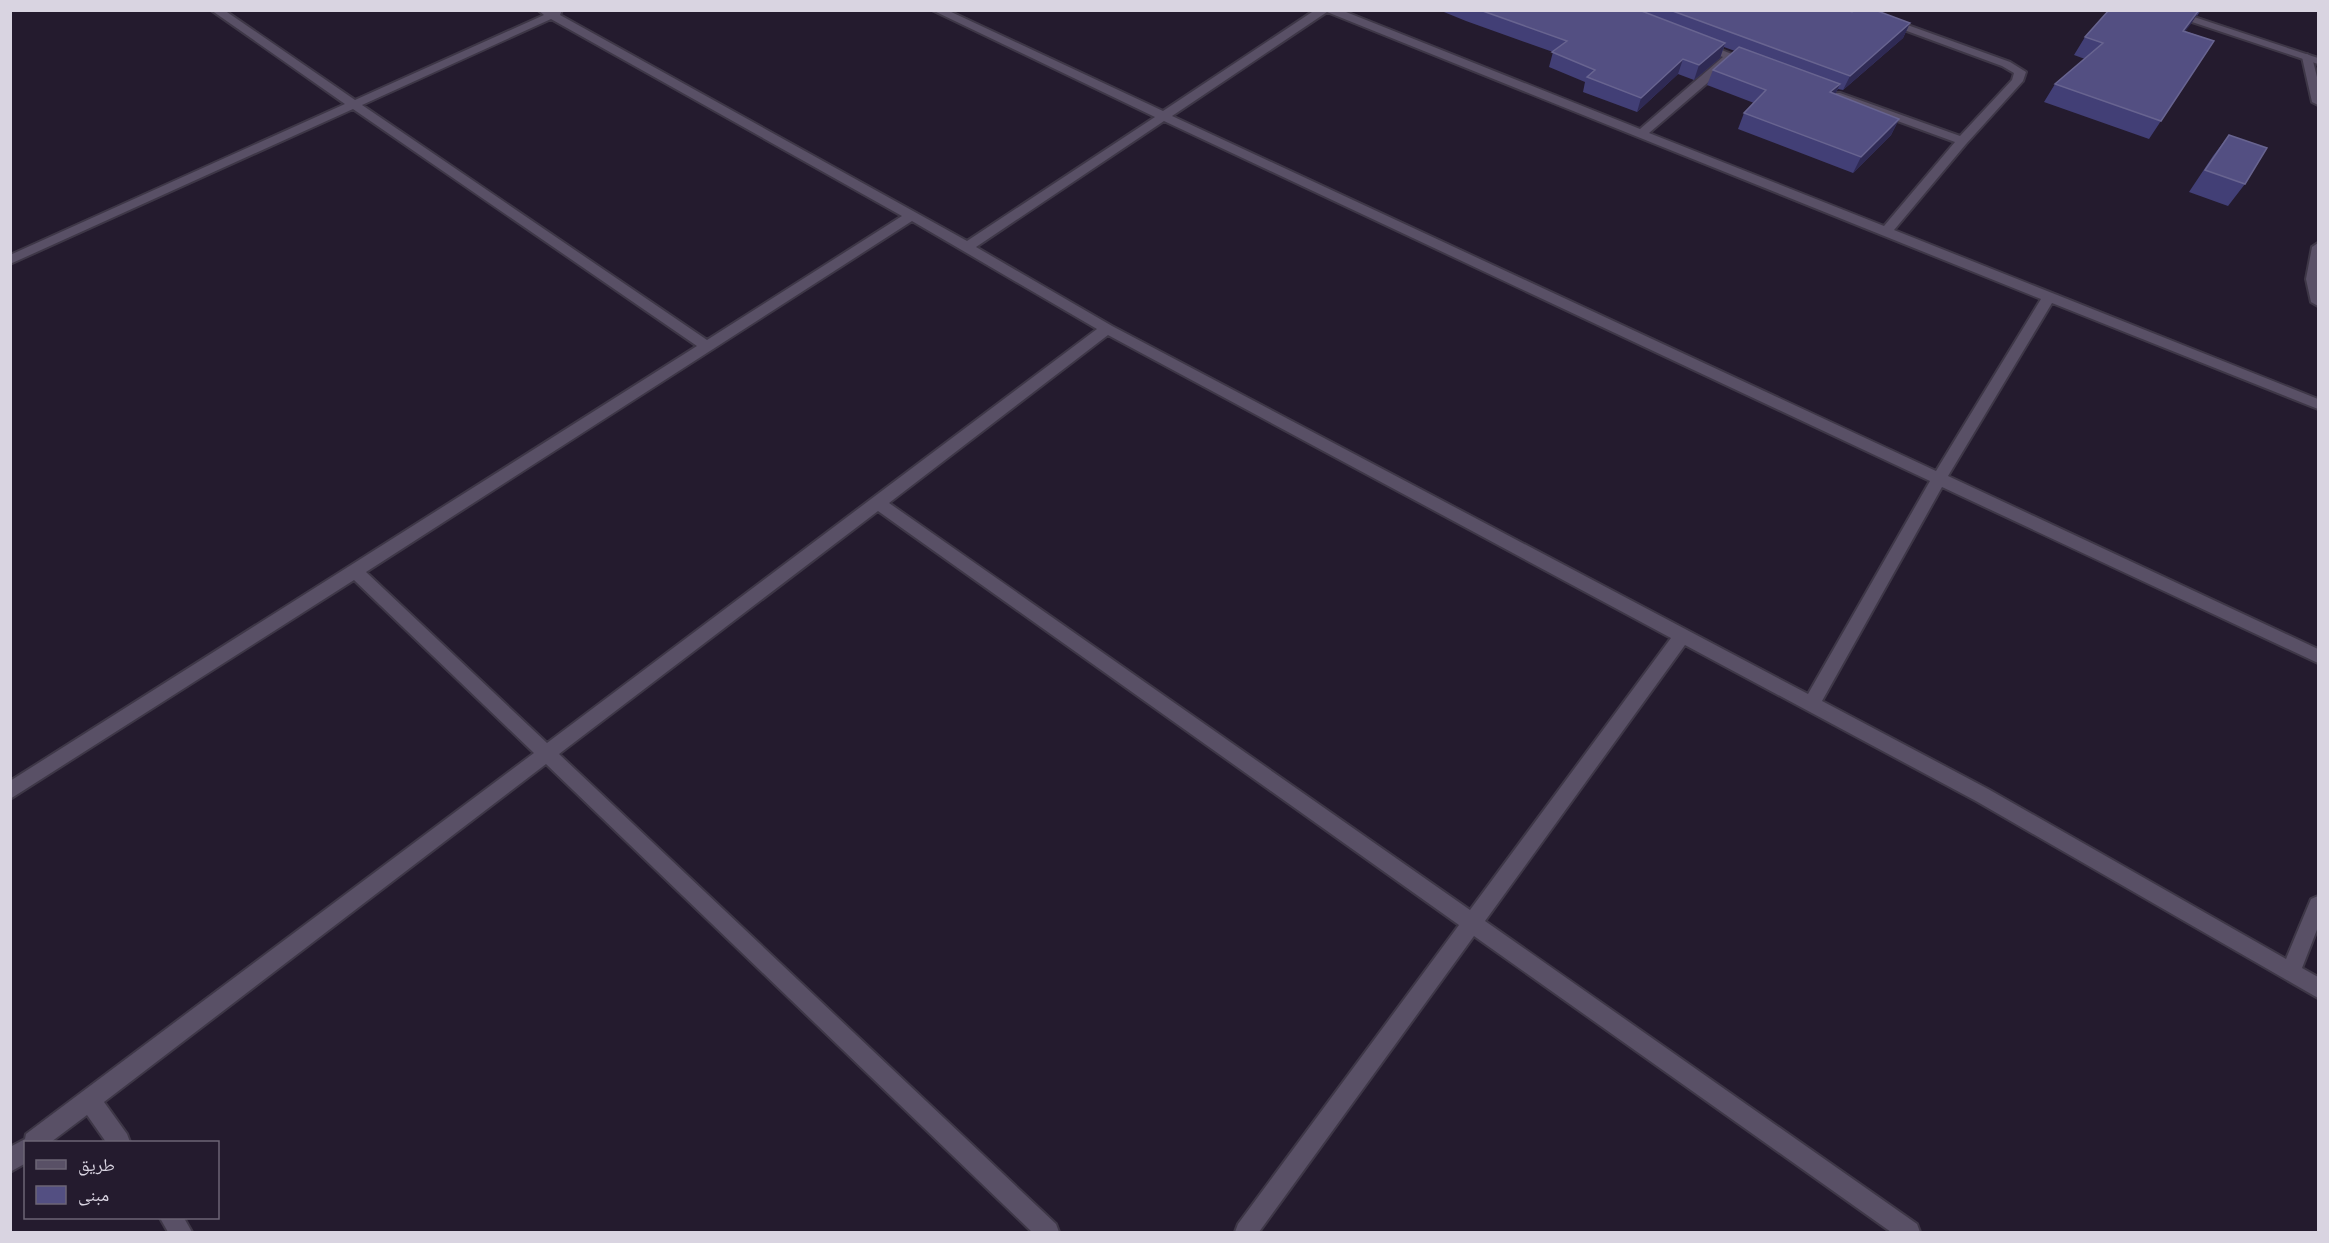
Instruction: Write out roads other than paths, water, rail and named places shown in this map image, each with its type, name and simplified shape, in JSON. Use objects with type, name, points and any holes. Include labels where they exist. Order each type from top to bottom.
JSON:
[{"type":"street","points":[[216,10],[707,346]]},
{"type":"street","points":[[937,10],[2319,656]]},
{"type":"street","points":[[967,247],[1323,10]]},
{"type":"street","points":[[1330,10],[2319,404]]},
{"type":"street","points":[[1855,10],[2006,63],[2020,72],[2017,81],[1962,141],[1886,232]]},
{"type":"street","points":[[2161,10],[2313,59],[2319,102]]},
{"type":"street","points":[[10,260],[552,12],[1107,329],[1982,795],[2319,988]]},
{"type":"street","points":[[1690,41],[1764,68]]},
{"type":"street","points":[[1641,134],[1731,56]]},
{"type":"street","points":[[1819,89],[1962,141]]},
{"type":"street","points":[[10,791],[911,216]]},
{"type":"street","points":[[2319,247],[2313,279],[2319,302]]},
{"type":"street","points":[[1810,705],[1939,478],[2049,297]]},
{"type":"street","points":[[37,1141],[1107,329]]},
{"type":"street","points":[[878,503],[1909,1233]]},
{"type":"street","points":[[355,571],[1048,1233]]},
{"type":"street","points":[[1246,1233],[1682,636]]},
{"type":"street","points":[[2290,972],[2319,905]]},
{"type":"street","points":[[90,1100],[118,1141]]},
{"type":"street","points":[[10,1161],[24,1150]]},
{"type":"street","points":[[172,1219],[181,1233]]}]
